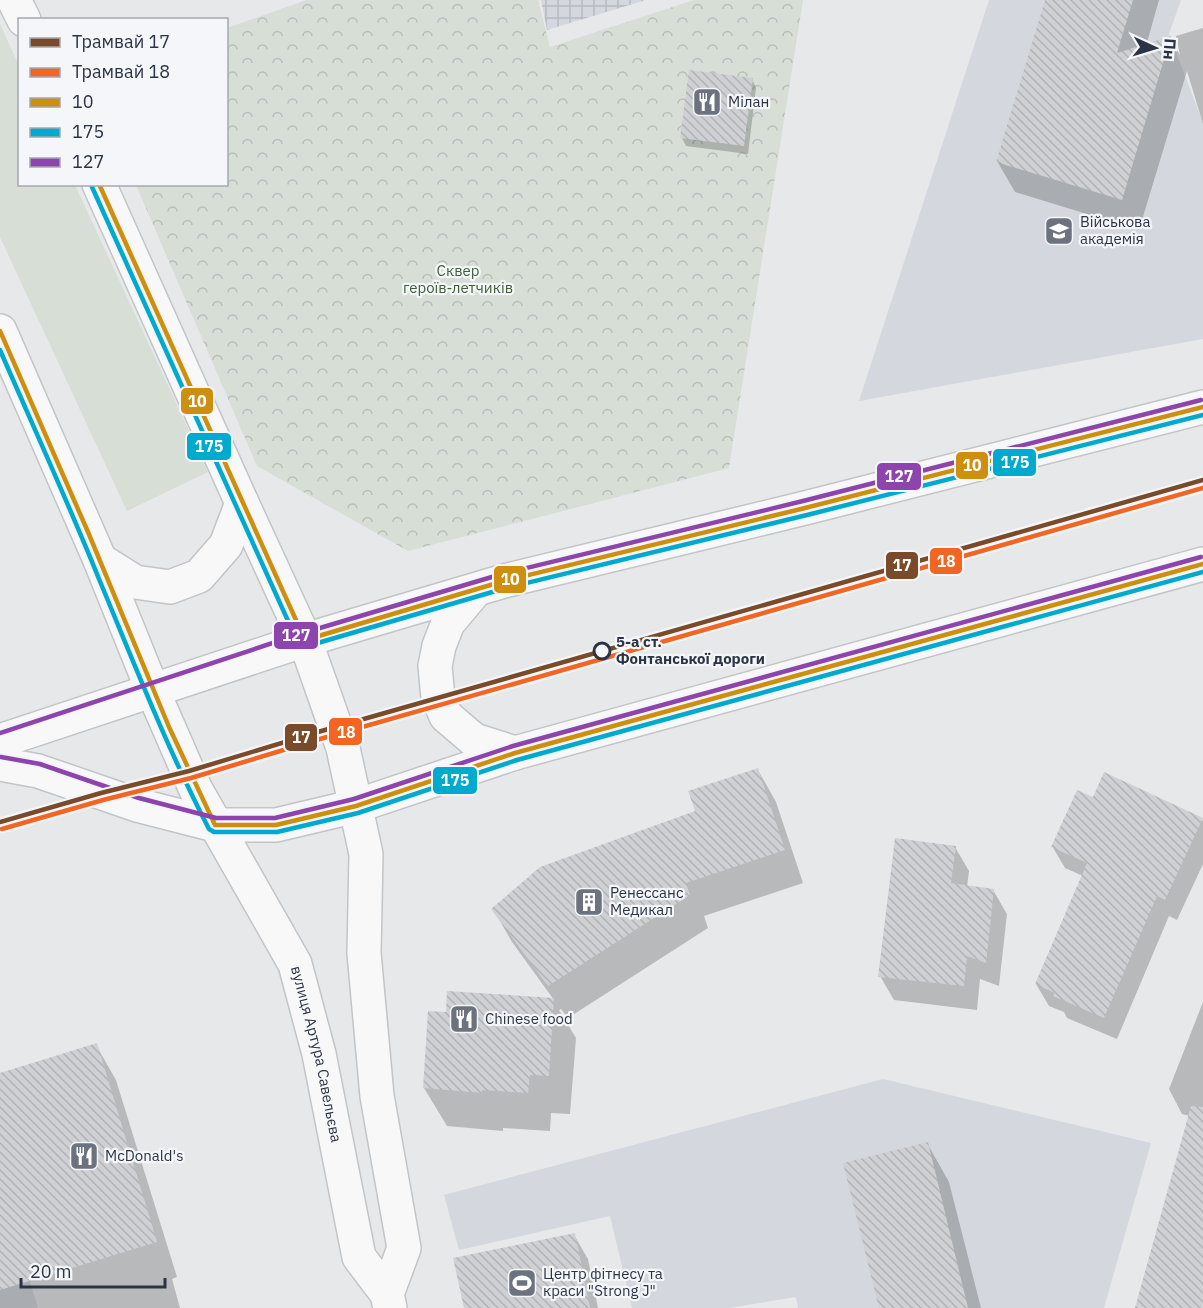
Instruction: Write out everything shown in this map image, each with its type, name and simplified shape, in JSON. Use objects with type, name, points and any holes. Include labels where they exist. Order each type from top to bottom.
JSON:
[{"type":"main road","points":[[14,0],[23,18]]},
{"type":"main road","name":"вулиця Артура Савельєва","points":[[100,186],[306,640],[343,748],[366,854],[364,953],[377,1096],[404,1248],[389,1301]]},
{"type":"main road","name":"вулиця Артура Савельєва","points":[[0,331],[100,560],[196,790],[295,964],[319,1054],[359,1257],[389,1301]]},
{"type":"main road","points":[[0,741],[306,640],[504,581],[805,508],[1203,407]]},
{"type":"main road","points":[[100,560],[135,582],[170,587],[199,576],[226,545],[242,503]]},
{"type":"main road","points":[[0,764],[38,771],[136,805],[215,825],[276,825],[356,806],[515,753],[1203,564]]},
{"type":"main road","points":[[475,591],[448,623],[439,646],[435,666],[438,698],[446,716],[474,740],[515,753]]},
{"type":"shaded area","points":[[541,0],[646,0],[547,30]]},
{"type":"shaded area","name":"Військова академія","points":[[989,0],[1181,0],[1169,34],[1203,123],[1203,339],[859,401]]},
{"type":"shaded area","points":[[883,1079],[1151,1143],[1104,1308],[798,1308],[796,1297],[729,1308],[632,1308],[610,1216],[459,1250],[444,1195]]},
{"type":"shaded area","points":[[0,1184],[38,1308],[0,1308]]},
{"type":"green space","name":"Сквер героїв-летчиків","points":[[307,0],[538,0],[550,47],[694,0],[803,0],[729,468],[408,551],[257,466],[136,186],[228,186],[228,28]]},
{"type":"green space","points":[[0,24],[18,64],[18,186],[75,186],[208,472],[127,511],[0,237]]},
{"type":"building","points":[[1045,0],[1133,0],[1117,53],[1171,36],[1122,200],[996,162]]},
{"type":"building","points":[[689,70],[753,78],[744,146],[680,138]]},
{"type":"building","name":"Ренессанс Медикал","points":[[758,768],[785,850],[686,883],[690,895],[548,986],[491,909],[540,867],[695,811],[688,791]]},
{"type":"building","points":[[1104,772],[1203,818],[1165,900],[1157,896],[1104,1018],[1053,996],[1055,993],[1035,984],[1087,863],[1051,847],[1077,790],[1093,797]]},
{"type":"building","points":[[895,838],[956,846],[951,883],[994,889],[986,963],[967,956],[964,986],[878,977]]},
{"type":"building","points":[[447,991],[554,998],[549,1076],[530,1075],[528,1093],[482,1090],[482,1093],[423,1088],[428,1011],[446,1012]]},
{"type":"building","name":"McDonald's","points":[[97,1043],[157,1242],[0,1290],[0,1073]]},
{"type":"building","points":[[1191,1106],[1203,1107],[1203,1308],[1135,1308]]},
{"type":"building","points":[[928,1142],[968,1308],[879,1308],[843,1163]]},
{"type":"building","name":"Центр фітнесу та краси \"Strong J\"","points":[[575,1233],[590,1308],[464,1308],[453,1258]]},
{"type":"tram line","name":"17","points":[[0,822],[189,771],[318,732],[1203,480]]},
{"type":"tram line","name":"18","points":[[2,829],[191,778],[320,739],[1203,488]]},
{"type":"transit line","name":"10","points":[[100,186],[305,640],[504,581],[805,508],[1203,407]]},
{"type":"transit line","name":"175","points":[[92,187],[298,643],[304,647],[506,588],[1203,415]]},
{"type":"transit line","name":"10","points":[[0,331],[88,532],[169,727],[215,825],[276,825],[356,806],[515,753],[1203,564]]},
{"type":"transit line","name":"175","points":[[0,350],[165,736],[209,829],[214,832],[277,832],[358,813],[517,760],[1203,572]]},
{"type":"transit line","name":"127","points":[[0,733],[303,633],[502,574],[803,501],[1201,400]]},
{"type":"transit line","name":"127","points":[[1,757],[40,764],[139,798],[216,818],[275,818],[354,799],[513,746],[1201,557]]},
{"type":"place","name":"Мілан","points":[[707,102]]},
{"type":"place","name":"Військова академія","points":[[1059,231]]},
{"type":"place","name":"5-а ст. Фонтанської дороги","points":[[602,651]]},
{"type":"place","name":"Ренессанс Медикал","points":[[589,902]]},
{"type":"place","name":"Chinese food","points":[[464,1019]]},
{"type":"place","name":"McDonald's","points":[[84,1156]]},
{"type":"place","name":"Центр фітнесу та краси \"Strong J\"","points":[[522,1283]]}]
